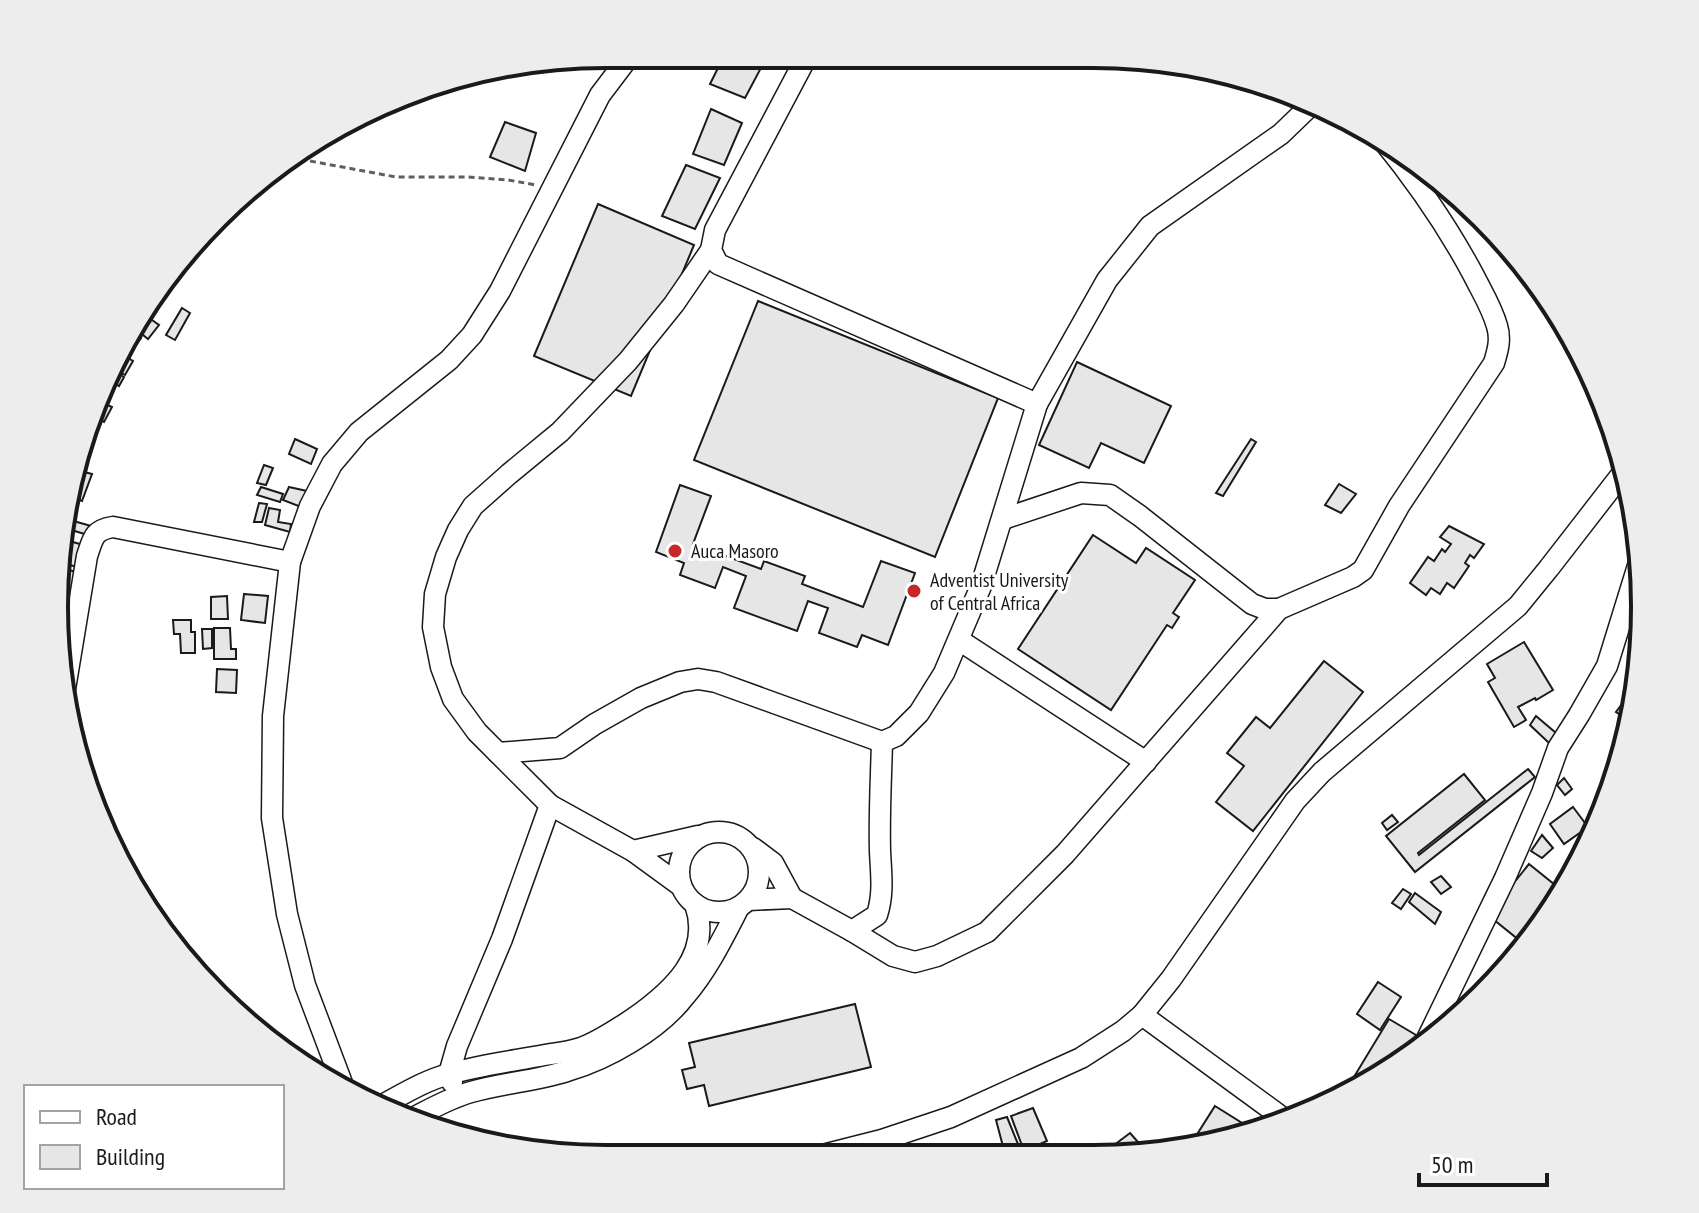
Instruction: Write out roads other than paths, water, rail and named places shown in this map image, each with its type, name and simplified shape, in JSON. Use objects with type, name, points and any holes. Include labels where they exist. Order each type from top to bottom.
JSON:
[{"type":"street","points":[[338,1074],[305,985],[287,914],[272,818],[273,716],[290,562],[310,506],[332,464],[359,432],[449,360],[472,335],[500,291],[600,95],[620,68]]},
{"type":"street","points":[[681,886],[633,851],[550,805],[477,732],[453,699],[441,667],[433,627],[435,594],[446,557],[473,506],[560,432],[628,361],[674,304],[711,250],[715,230],[801,68]]},
{"type":"street","points":[[498,753],[560,748],[641,698],[680,682],[698,679],[716,682],[882,742],[896,736],[919,713],[944,673],[981,586],[1037,404],[1107,280],[1150,226],[1281,134],[1304,111]]},
{"type":"street","points":[[1003,519],[1081,493],[1110,495],[1252,604],[1265,609],[1279,609],[1363,570],[1399,506],[1494,363],[1499,343],[1498,327],[1490,305],[1454,238],[1404,168]]},
{"type":"street","points":[[711,250],[718,264],[1037,404]]},
{"type":"street","points":[[862,1145],[951,1117],[1081,1058],[1142,1015],[1171,979],[1295,801],[1322,772],[1518,606],[1616,481]]},
{"type":"street","points":[[71,655],[87,556],[95,535],[102,529],[113,527],[290,562]]},
{"type":"street","points":[[1436,1021],[1505,878],[1558,748],[1607,666],[1631,590]]},
{"type":"street","points":[[698,836],[683,853],[678,875],[687,896],[705,910],[728,911],[744,903],[792,898],[893,956],[915,962],[937,956],[987,932],[1065,854],[1279,609]]},
{"type":"street","points":[[959,640],[1146,762]]},
{"type":"street","points":[[852,931],[877,915],[882,900],[882,742]]},
{"type":"street","points":[[457,1097],[449,1074],[457,1046],[502,939],[550,805]]},
{"type":"street","points":[[633,851],[709,832],[732,833],[773,863],[792,898]]},
{"type":"street","points":[[424,1113],[457,1097],[566,1071],[595,1060],[657,1024],[684,999],[712,960],[744,903],[755,891],[759,868],[751,847]]},
{"type":"street","points":[[392,1100],[427,1081],[449,1074],[578,1049],[627,1023],[672,988],[690,963],[698,945],[700,930],[695,904]]},
{"type":"street","points":[[1142,1015],[1276,1113]]},
{"type":"place","name":"Auca Masoro","points":[[675,551]]},
{"type":"place","name":"Adventist University of Central Africa","points":[[914,591]]}]
